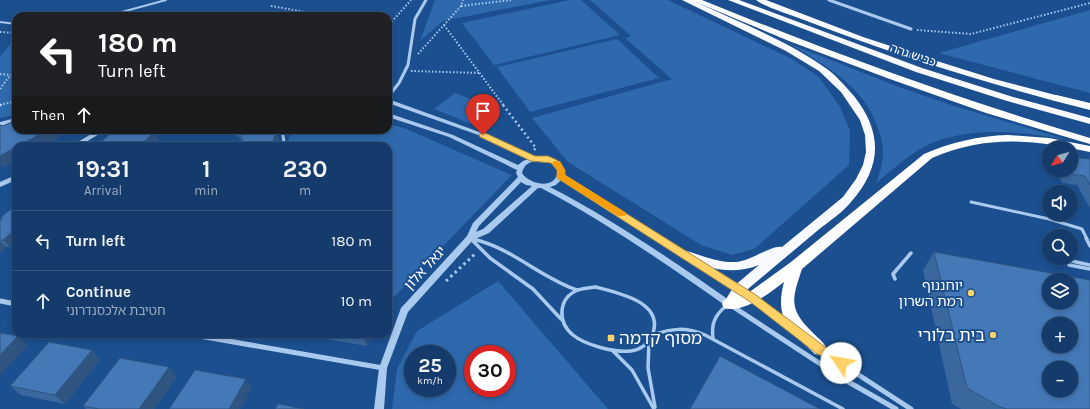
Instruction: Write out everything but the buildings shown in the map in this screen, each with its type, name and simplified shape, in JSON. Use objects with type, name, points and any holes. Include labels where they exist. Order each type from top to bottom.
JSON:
[{"type":"highway","points":[[686,0],[789,49],[822,69],[844,90],[856,105],[865,120],[870,135],[871,152],[868,164],[861,180],[847,200],[738,290],[729,304]]},
{"type":"highway","points":[[695,0],[821,52],[904,82],[1090,142]]},
{"type":"highway","name":"כביש גהה","points":[[732,0],[919,70],[1003,97],[1090,121]]},
{"type":"highway","name":"כביש גהה","points":[[760,0],[892,50],[981,78],[1056,98]]},
{"type":"highway","points":[[1056,98],[1090,106]]},
{"type":"highway","points":[[729,304],[752,298],[796,266],[928,156],[944,148],[961,142],[1009,138],[1060,143],[1090,149]]},
{"type":"highway","points":[[684,254],[710,263],[725,266],[740,266],[753,263],[798,240]]},
{"type":"highway","points":[[796,266],[786,300],[787,310],[791,320],[820,349]]},
{"type":"street","points":[[392,92],[399,83],[408,65],[415,19],[426,0]]},
{"type":"street","points":[[829,0],[911,29]]},
{"type":"street","points":[[392,102],[483,135],[534,159]]},
{"type":"street","points":[[392,116],[451,136],[520,169]]},
{"type":"street","points":[[0,124],[12,121]]},
{"type":"street","points":[[80,142],[94,134]]},
{"type":"street","points":[[520,169],[528,161],[534,159],[548,159],[554,162],[561,170],[560,176],[555,182],[540,186]]},
{"type":"street","points":[[520,169],[521,178],[530,184],[540,186],[580,206],[649,249],[729,304],[845,380],[896,409]]},
{"type":"street","points":[[560,176],[752,298],[820,349],[911,409]]},
{"type":"street","name":"יגאל אלון","points":[[379,409],[383,368],[404,310],[470,238],[476,225],[521,178]]},
{"type":"street","points":[[0,185],[12,179]]},
{"type":"street","name":"יגאל אלון","points":[[470,238],[486,231],[540,186]]},
{"type":"street","points":[[0,302],[12,304]]},
{"type":"street","points":[[211,338],[383,368]]},
{"type":"lane","points":[[122,12],[166,0]]},
{"type":"lane","points":[[0,22],[12,24]]},
{"type":"lane","points":[[971,202],[1049,219],[1082,229],[1090,246]]},
{"type":"lane","points":[[470,238],[479,250],[537,292],[573,335],[611,349],[632,351],[641,348],[649,342],[653,335],[654,327],[653,319],[649,310],[642,303],[632,298],[596,288],[577,290],[569,296],[563,302],[561,311],[562,320]]},
{"type":"lane","points":[[470,238],[489,242],[556,283],[577,290]]},
{"type":"lane","points":[[896,279],[893,274],[911,253]]},
{"type":"lane","points":[[1078,262],[1090,265]]},
{"type":"lane","points":[[1070,265],[1090,269]]},
{"type":"lane","points":[[714,338],[711,329],[712,320],[718,312],[729,304]]},
{"type":"lane","points":[[653,335],[673,328],[682,328],[714,338],[843,409]]},
{"type":"lane","points":[[649,342],[648,368],[654,409]]},
{"type":"lane","points":[[611,349],[621,357],[637,376],[654,409]]},
{"type":"path","points":[[392,21],[411,0]]},
{"type":"path","points":[[408,65],[461,6],[462,0]]},
{"type":"path","points":[[461,6],[511,0]]},
{"type":"path","points":[[911,29],[971,34],[1090,3]]},
{"type":"path","points":[[271,6],[305,12]]},
{"type":"path","points":[[444,25],[536,148]]},
{"type":"path","points":[[0,32],[12,33]]},
{"type":"path","points":[[405,71],[480,73]]},
{"type":"path","points":[[0,74],[11,75]]},
{"type":"path","points":[[0,88],[11,75]]},
{"type":"path","points":[[0,105],[12,102]]},
{"type":"path","points":[[440,286],[479,250]]},
{"type":"shaded area","points":[[435,0],[550,0],[443,21],[420,41]]},
{"type":"shaded area","points":[[570,0],[581,0],[620,35],[494,65],[462,23]]},
{"type":"shaded area","points":[[590,0],[668,0],[792,59],[819,77],[840,107],[850,131],[849,165],[754,249],[732,255],[701,245],[568,162],[532,118],[672,79],[625,38],[631,36]]},
{"type":"shaded area","points":[[1090,10],[1090,93],[939,53]]},
{"type":"shaded area","points":[[617,39],[659,78],[530,112],[497,67]]},
{"type":"shaded area","points":[[12,43],[12,116],[0,118],[0,57]]},
{"type":"shaded area","points":[[790,44],[899,87],[951,105],[1068,140],[1032,134],[993,132],[955,136],[937,141],[920,149],[876,183],[882,165],[883,149],[879,130],[869,109],[851,86],[828,68]]},
{"type":"shaded area","points":[[455,93],[496,109],[476,126],[434,109]]},
{"type":"shaded area","points":[[392,125],[404,128],[512,175],[394,297],[392,297],[392,142],[288,142],[290,134],[392,134]]},
{"type":"shaded area","points":[[498,281],[608,409],[392,409],[397,369],[404,356],[404,397],[456,397],[456,345],[410,345],[417,331]]},
{"type":"slow traffic","points":[[557,163],[561,170],[560,176],[621,214]]},
{"type":"place","name":"יוחננוף רמת השרון","points":[[971,293]]},
{"type":"place","name":"בית בלורי","points":[[993,335]]},
{"type":"place","name":"מסוף קדמה","points":[[611,338]]},
{"type":"route","points":[[483,135],[534,159],[548,159],[559,165],[561,170],[560,176],[652,233],[752,298],[841,363]]}]
